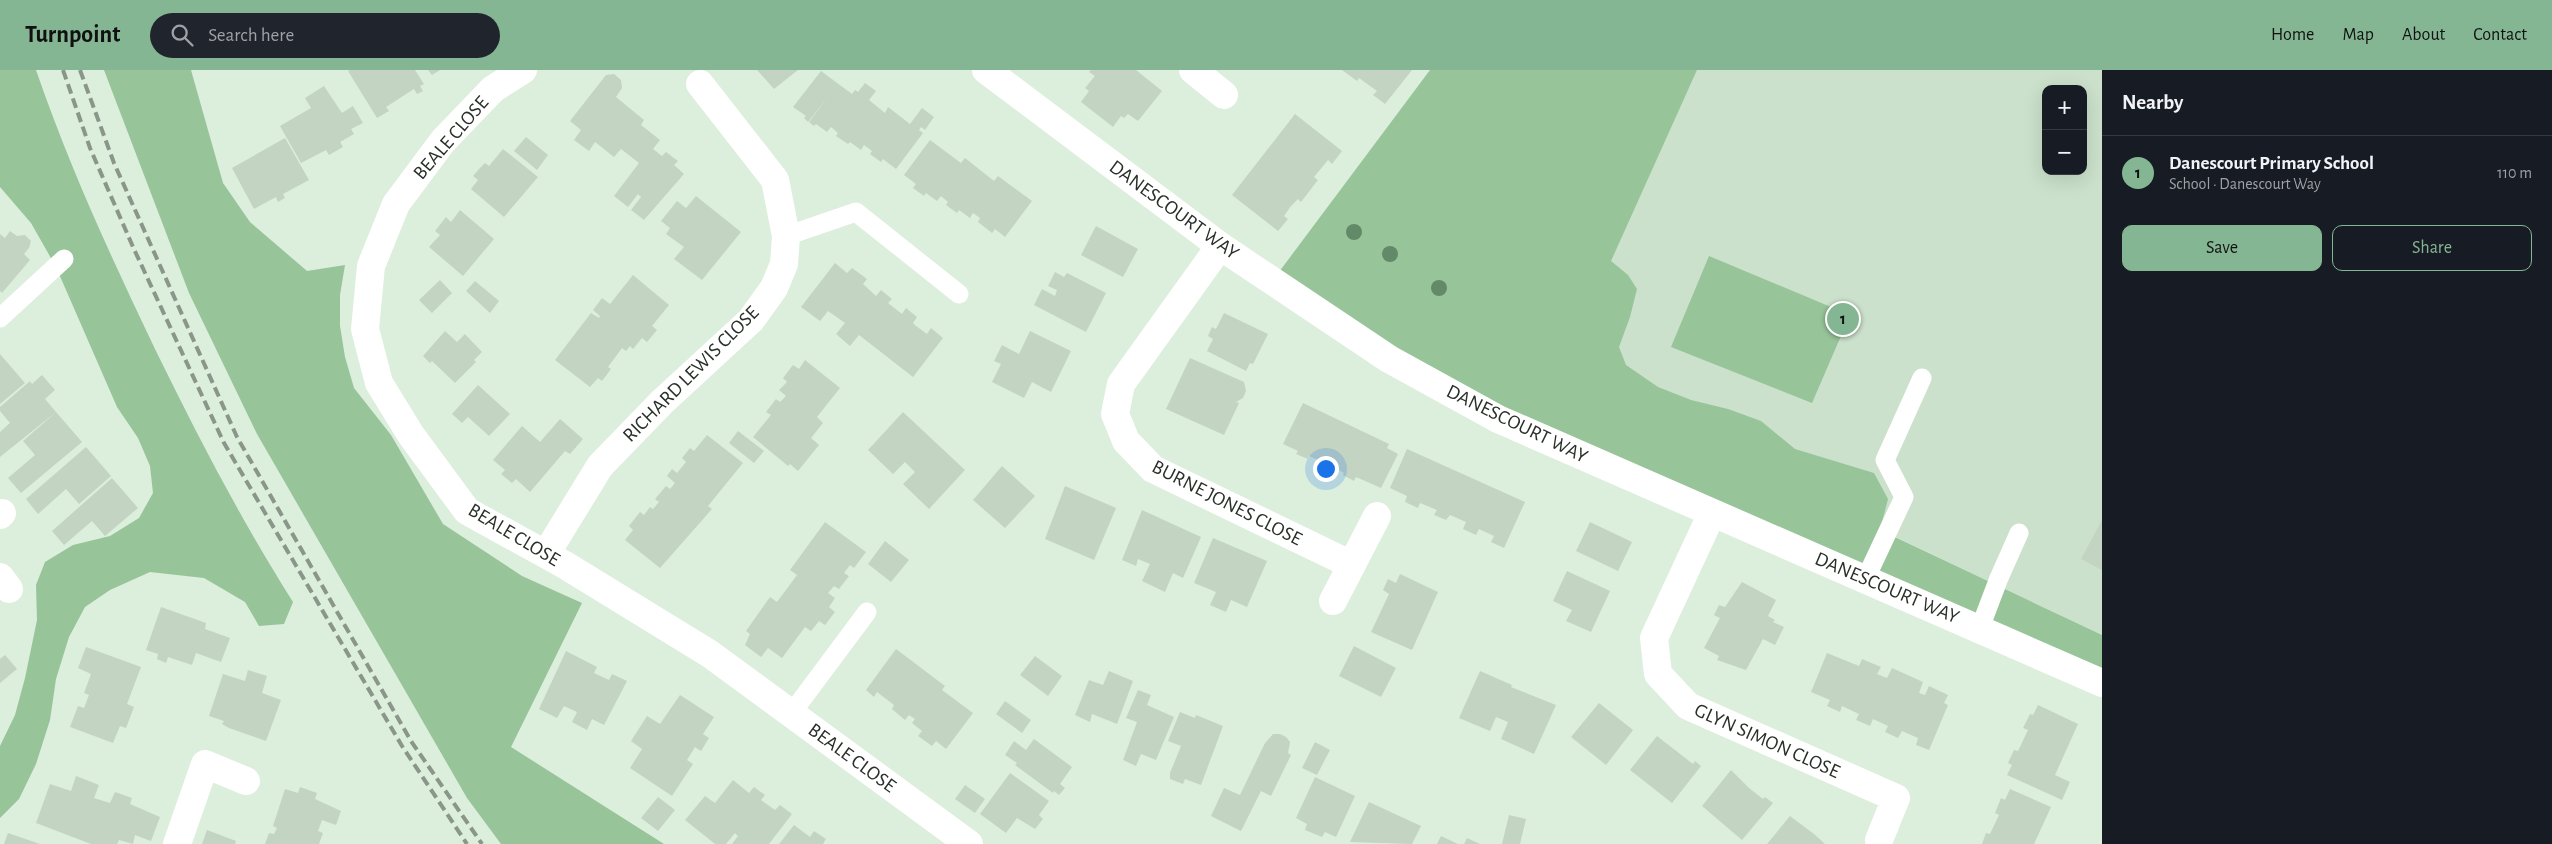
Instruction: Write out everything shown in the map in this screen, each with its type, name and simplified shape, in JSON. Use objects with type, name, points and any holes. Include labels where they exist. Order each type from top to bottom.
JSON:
[{"type":"street","name":"BEALE CLOSE","points":[[523,70],[493,89],[442,141],[396,204],[371,266],[365,328],[379,383],[412,435],[467,511],[546,554],[710,654],[969,844]]},
{"type":"street","name":"DANESCOURT WAY","points":[[986,70],[1220,246],[1389,359],[1498,420],[2102,682]]},
{"type":"street","points":[[1193,70],[1224,95]]},
{"type":"street","name":"RICHARD LEWIS CLOSE","points":[[546,554],[600,466],[662,402],[751,320],[774,288],[784,264],[786,236],[775,180],[700,84]]},
{"type":"street","name":"BURNE JONES CLOSE","points":[[1220,246],[1121,384],[1115,414],[1126,441],[1153,469],[1352,565]]},
{"type":"street","name":"GLYN SIMON CLOSE","points":[[1712,513],[1654,638],[1658,674],[1688,706],[1896,798],[1880,840]]},
{"type":"street","points":[[1333,601],[1377,516]]},
{"type":"street","points":[[177,844],[205,764],[246,781]]},
{"type":"lane","points":[[786,236],[856,212],[959,294]]},
{"type":"lane","points":[[0,318],[64,260]]},
{"type":"lane","points":[[1865,580],[1904,496],[1885,460],[1922,378]]},
{"type":"lane","points":[[1980,628],[2019,533]]},
{"type":"lane","points":[[791,714],[866,612]]},
{"type":"shaded area","points":[[1697,70],[2102,70],[2102,635],[1558,376]]},
{"type":"green space","points":[[0,70],[36,70],[62,141],[91,211],[155,349],[220,477],[255,540],[293,602],[284,624],[259,626],[245,602],[204,578],[150,572],[110,590],[85,607],[69,637],[56,679],[50,720],[36,764],[19,799],[0,818],[0,746],[15,715],[25,678],[37,620],[36,585],[45,562],[73,545],[110,536],[139,518],[153,493],[150,466],[138,438],[117,407],[56,267],[31,223],[0,187]]},
{"type":"green space","points":[[104,70],[191,70],[223,183],[250,222],[307,271],[345,265],[340,295],[340,326],[345,357],[354,388],[391,435],[443,524],[522,576],[582,603],[511,747],[664,844],[501,844],[467,798],[257,434],[189,293]]},
{"type":"green space","points":[[1430,70],[1697,70],[1611,261],[1628,275],[1637,289],[1630,317],[1619,347],[1626,365],[1658,387],[1691,400],[1728,409],[1761,421],[1795,449],[1874,473],[1888,499],[1880,530],[2102,635],[2102,683],[1498,419],[1273,280]]},
{"type":"green space","points":[[1709,256],[1850,315],[1812,403],[1671,347]]},
{"type":"building","points":[[415,70],[424,84],[420,86],[423,91],[417,94],[414,89],[386,107],[389,111],[377,118],[348,71]]},
{"type":"building","points":[[428,70],[440,70],[432,75]]},
{"type":"building","points":[[757,70],[798,70],[774,89]]},
{"type":"building","points":[[1091,70],[1136,70],[1162,91],[1138,121],[1128,114],[1124,118],[1121,116],[1113,127],[1081,102],[1089,91],[1085,88],[1095,76],[1089,72]]},
{"type":"building","points":[[1342,70],[1412,70],[1385,104],[1373,95],[1377,91],[1359,78],[1357,81]]},
{"type":"building","points":[[821,71],[852,94],[855,90],[858,92],[865,83],[876,91],[869,100],[885,113],[888,107],[910,124],[922,108],[934,117],[925,130],[921,127],[919,130],[923,133],[896,169],[883,159],[881,162],[870,154],[872,151],[864,145],[861,150],[850,142],[848,144],[836,136],[838,133],[831,127],[827,132],[816,124],[814,126],[809,122],[828,97],[808,122],[804,118],[806,116],[793,107]]},
{"type":"building","points":[[614,74],[621,80],[622,88],[616,97],[644,120],[641,125],[660,140],[653,149],[662,156],[666,152],[678,161],[674,165],[684,174],[644,220],[631,210],[641,197],[638,194],[628,207],[614,196],[639,163],[621,149],[614,157],[595,142],[589,151],[574,140],[581,130],[570,121],[606,75]]},
{"type":"building","points":[[324,86],[342,113],[353,106],[363,123],[351,129],[354,134],[340,142],[343,147],[329,155],[326,150],[301,163],[280,126],[311,108],[305,98]]},
{"type":"building","points":[[1295,114],[1342,151],[1332,164],[1328,160],[1314,177],[1318,180],[1301,202],[1298,199],[1291,206],[1284,216],[1288,219],[1278,231],[1232,195]]},
{"type":"building","points":[[526,137],[548,155],[537,170],[514,151]]},
{"type":"building","points":[[285,138],[309,180],[283,194],[285,198],[278,202],[276,197],[254,209],[232,168]]},
{"type":"building","points":[[930,140],[961,163],[965,158],[994,181],[998,176],[1032,201],[1005,237],[995,229],[992,233],[978,222],[980,218],[973,213],[970,218],[959,210],[957,213],[946,205],[948,202],[941,196],[937,201],[926,193],[924,196],[913,188],[916,184],[904,175]]},
{"type":"building","points":[[503,149],[538,177],[504,217],[471,189],[478,180],[473,176],[485,163],[489,166]]},
{"type":"building","points":[[696,196],[741,232],[702,280],[674,259],[684,247],[666,234],[670,228],[661,221],[677,201],[686,208]]},
{"type":"building","points":[[460,210],[494,239],[463,276],[429,247],[440,235],[435,231],[446,217],[451,222]]},
{"type":"building","points":[[1096,226],[1138,249],[1123,277],[1081,255]]},
{"type":"building","points":[[10,231],[17,236],[25,235],[31,241],[29,248],[24,254],[30,260],[2,293],[0,291],[0,234],[5,238]]},
{"type":"building","points":[[835,263],[847,273],[852,268],[867,279],[863,284],[876,296],[881,290],[892,299],[888,303],[902,314],[906,308],[917,317],[913,323],[927,334],[931,328],[943,338],[913,377],[859,335],[850,346],[836,334],[845,323],[828,311],[820,321],[801,307]]},
{"type":"building","points":[[1055,272],[1064,277],[1067,273],[1106,293],[1086,332],[1034,305],[1042,289],[1055,296],[1057,290],[1048,286]]},
{"type":"building","points":[[633,275],[669,305],[652,326],[657,330],[647,342],[642,338],[633,349],[630,346],[626,351],[622,348],[608,367],[611,369],[602,381],[598,378],[590,387],[555,360],[591,313],[599,318],[600,316],[593,310],[602,298],[610,304]]},
{"type":"building","points":[[440,280],[452,293],[432,313],[419,300]]},
{"type":"building","points":[[475,281],[499,301],[490,313],[466,291]]},
{"type":"building","points":[[1224,313],[1268,334],[1253,364],[1250,363],[1246,371],[1207,351],[1213,339],[1208,336],[1212,327],[1216,329]]},
{"type":"building","points":[[445,331],[457,342],[465,334],[482,352],[474,360],[476,362],[455,383],[432,361],[430,363],[423,356]]},
{"type":"building","points":[[1030,331],[1071,351],[1051,392],[1032,382],[1024,398],[992,382],[1001,364],[994,361],[1002,345],[1019,354]]},
{"type":"building","points":[[0,354],[25,383],[0,404]]},
{"type":"building","points":[[1190,358],[1244,382],[1246,391],[1243,398],[1236,402],[1239,403],[1224,435],[1166,409]]},
{"type":"building","points":[[805,360],[840,388],[817,417],[823,423],[811,438],[819,445],[798,471],[790,464],[788,466],[753,437],[771,415],[766,412],[776,399],[780,402],[786,396],[779,390],[787,382],[783,378],[793,365],[799,369]]},
{"type":"building","points":[[42,375],[55,390],[45,399],[56,412],[0,457],[0,432],[10,423],[0,411],[0,407],[30,381],[32,384]]},
{"type":"building","points":[[478,385],[510,414],[489,436],[468,417],[462,423],[452,414]]},
{"type":"building","points":[[1303,403],[1389,444],[1387,448],[1398,454],[1381,488],[1356,477],[1354,481],[1332,466],[1330,469],[1325,467],[1327,464],[1309,456],[1308,459],[1296,454],[1298,451],[1283,444]]},
{"type":"building","points":[[56,412],[82,442],[21,493],[8,478],[35,455],[23,441]]},
{"type":"building","points":[[903,412],[965,470],[929,509],[903,484],[915,472],[905,462],[893,474],[868,450]]},
{"type":"building","points":[[560,419],[583,439],[570,454],[565,451],[530,492],[516,479],[512,483],[501,474],[505,470],[493,460],[522,426],[540,442]]},
{"type":"building","points":[[738,431],[764,451],[754,463],[729,443]]},
{"type":"building","points":[[707,435],[743,463],[708,506],[712,509],[660,568],[625,540],[633,530],[629,526],[640,512],[644,515],[650,507],[653,509],[659,502],[655,499],[666,486],[670,489],[675,483],[667,476],[672,469],[677,473],[686,462],[682,458],[690,448],[694,451]]},
{"type":"building","points":[[86,447],[111,476],[79,504],[66,489],[38,514],[26,499]]},
{"type":"building","points":[[1407,449],[1525,502],[1504,548],[1491,542],[1494,536],[1479,529],[1476,535],[1463,529],[1466,522],[1450,515],[1446,520],[1434,515],[1437,510],[1420,503],[1418,508],[1405,502],[1407,496],[1390,488]]},
{"type":"building","points":[[1002,466],[1035,496],[1005,528],[973,500]]},
{"type":"building","points":[[112,478],[138,508],[105,536],[92,521],[64,545],[52,531]]},
{"type":"building","points":[[1065,486],[1116,508],[1094,560],[1045,539]]},
{"type":"building","points":[[1142,510],[1201,537],[1183,578],[1173,573],[1165,592],[1142,581],[1150,564],[1138,559],[1136,566],[1122,560]]},
{"type":"building","points":[[2102,520],[2102,570],[2081,559]]},
{"type":"building","points":[[825,522],[866,552],[854,568],[850,565],[844,573],[849,576],[839,589],[834,586],[828,593],[835,598],[829,607],[835,612],[825,625],[819,621],[811,631],[805,627],[782,658],[768,648],[761,657],[745,645],[750,634],[746,631],[770,597],[777,602],[797,575],[790,570]]},
{"type":"building","points":[[1590,522],[1632,542],[1618,571],[1576,551]]},
{"type":"building","points":[[1213,538],[1267,561],[1247,607],[1231,600],[1226,612],[1210,605],[1216,592],[1194,583]]},
{"type":"building","points":[[885,541],[909,560],[891,582],[868,564]]},
{"type":"building","points":[[1567,571],[1610,591],[1591,632],[1566,621],[1572,610],[1553,601]]},
{"type":"building","points":[[1400,574],[1438,592],[1412,650],[1371,632],[1389,594],[1383,590],[1388,579],[1396,583]]},
{"type":"building","points":[[1742,582],[1776,600],[1768,616],[1775,620],[1773,622],[1784,627],[1775,645],[1763,639],[1746,670],[1717,660],[1719,656],[1704,648],[1720,618],[1714,615],[1719,605],[1725,607]]},
{"type":"building","points":[[161,607],[206,623],[205,629],[230,638],[221,662],[196,653],[192,665],[168,657],[166,663],[157,659],[158,654],[146,650]]},
{"type":"building","points":[[1354,646],[1396,668],[1381,697],[1339,676]]},
{"type":"building","points":[[86,647],[141,667],[127,704],[134,707],[126,728],[120,726],[113,743],[70,727],[78,706],[84,708],[89,695],[84,693],[91,674],[78,668]]},
{"type":"building","points":[[896,649],[945,686],[942,690],[973,713],[946,749],[936,741],[932,746],[918,736],[922,731],[912,723],[915,719],[909,715],[905,720],[892,709],[894,705],[877,692],[874,697],[866,690]]},
{"type":"building","points":[[566,651],[597,667],[594,673],[609,680],[612,674],[627,681],[604,725],[592,719],[587,730],[572,722],[577,712],[564,706],[557,718],[539,709]]},
{"type":"building","points":[[1827,653],[1859,666],[1862,659],[1881,667],[1877,674],[1887,678],[1892,668],[1923,682],[1919,693],[1925,695],[1929,686],[1948,695],[1944,703],[1948,705],[1929,750],[1916,745],[1918,738],[1902,731],[1898,738],[1885,732],[1888,726],[1873,719],[1870,726],[1856,720],[1859,714],[1842,706],[1840,712],[1827,706],[1830,700],[1811,692]]},
{"type":"building","points":[[5,655],[17,669],[0,683],[0,659]]},
{"type":"building","points":[[1035,656],[1062,676],[1048,696],[1020,675]]},
{"type":"building","points":[[248,670],[267,676],[262,693],[281,700],[266,741],[229,728],[222,724],[224,721],[209,716],[223,674],[245,681]]},
{"type":"building","points":[[1109,671],[1133,681],[1117,724],[1092,714],[1090,722],[1075,715],[1089,680],[1103,685]]},
{"type":"building","points":[[1480,671],[1512,685],[1511,687],[1556,705],[1534,754],[1501,739],[1508,722],[1496,717],[1490,731],[1459,718]]},
{"type":"building","points":[[1138,690],[1151,695],[1147,705],[1174,717],[1156,760],[1141,754],[1136,766],[1123,760],[1137,722],[1126,718]]},
{"type":"building","points":[[680,695],[714,717],[703,734],[709,738],[701,751],[695,747],[687,760],[693,764],[672,796],[630,768],[642,749],[631,741],[647,716],[660,724]]},
{"type":"building","points":[[1005,701],[1031,720],[1022,733],[996,714]]},
{"type":"building","points":[[1599,703],[1633,730],[1606,765],[1571,737]]},
{"type":"building","points":[[2038,705],[2078,724],[2055,775],[2070,782],[2062,800],[2007,775],[2012,765],[2008,763],[2014,750],[2018,751],[2028,730],[2023,728],[2030,714],[2033,715]]},
{"type":"building","points":[[1180,712],[1195,718],[1196,715],[1223,726],[1201,785],[1185,779],[1183,784],[1170,779],[1170,773],[1181,746],[1168,741]]},
{"type":"building","points":[[1273,734],[1280,734],[1286,737],[1290,742],[1288,753],[1291,755],[1271,796],[1261,791],[1241,831],[1211,816],[1224,788],[1240,795],[1265,743]]},
{"type":"building","points":[[1657,736],[1693,764],[1695,761],[1701,766],[1672,803],[1630,770]]},
{"type":"building","points":[[1034,739],[1072,767],[1060,784],[1065,788],[1059,795],[1054,791],[1053,793],[1015,765],[1017,763],[1005,755],[1014,741],[1026,750]]},
{"type":"building","points":[[1315,742],[1330,750],[1317,775],[1302,768]]},
{"type":"building","points":[[1731,770],[1763,799],[1765,797],[1773,803],[1742,840],[1702,806]]},
{"type":"building","points":[[1010,773],[1049,801],[1039,815],[1043,819],[1035,829],[1017,818],[1006,833],[980,814]]},
{"type":"building","points":[[76,776],[99,785],[94,798],[110,803],[115,792],[132,798],[130,804],[160,817],[151,841],[135,835],[133,844],[119,840],[117,844],[91,844],[36,823],[50,784],[71,791]]},
{"type":"building","points":[[1315,777],[1355,796],[1336,837],[1325,832],[1322,837],[1305,830],[1307,824],[1296,818]]},
{"type":"building","points":[[733,780],[749,793],[754,787],[765,795],[761,800],[775,810],[780,805],[792,814],[769,844],[732,844],[738,836],[735,833],[726,844],[715,844],[685,820],[705,796],[715,803]]},
{"type":"building","points":[[965,785],[985,799],[975,813],[955,799]]},
{"type":"building","points":[[300,787],[317,793],[315,799],[341,811],[336,825],[322,820],[318,831],[323,833],[319,844],[265,844],[269,833],[274,834],[277,828],[273,826],[285,789],[298,793]]},
{"type":"building","points":[[2010,789],[2051,807],[2034,844],[1982,844],[1986,833],[1990,834],[1999,815],[1995,813],[2001,798],[2005,800]]},
{"type":"building","points":[[658,797],[675,810],[658,831],[641,818]]},
{"type":"building","points":[[1369,802],[1421,826],[1412,844],[1350,842]]},
{"type":"building","points":[[1509,815],[1526,819],[1520,844],[1502,844]]},
{"type":"building","points":[[1790,816],[1814,834],[1825,844],[1767,844]]},
{"type":"building","points":[[794,825],[810,837],[814,831],[826,839],[823,844],[779,844]]},
{"type":"building","points":[[207,830],[236,841],[235,844],[202,844]]},
{"type":"building","points":[[8,833],[40,844],[4,844]]},
{"type":"building","points":[[1441,836],[1458,844],[1437,844]]},
{"type":"building","points":[[1467,838],[1480,844],[1464,844]]},
{"type":"railway","points":[[63,70],[90,148],[133,247],[224,443],[402,746],[467,844]]},
{"type":"railway","points":[[80,70],[114,163],[237,437],[411,741],[482,844]]},
{"type":"place","name":"Danescourt Primary School","points":[[1843,319]]}]
